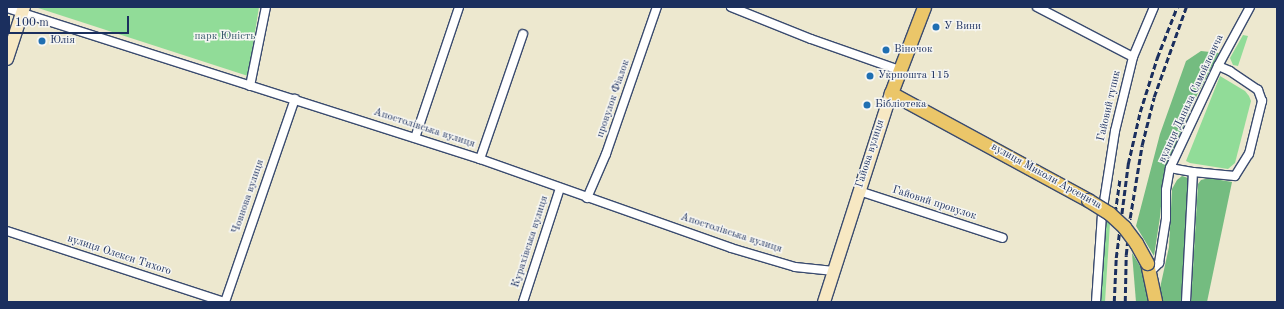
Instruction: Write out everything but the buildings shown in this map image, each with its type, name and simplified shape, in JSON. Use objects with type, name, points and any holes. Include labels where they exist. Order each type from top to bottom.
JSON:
[{"type":"main road","name":"Гайова вулиця","points":[[824,302],[891,93],[924,7]]},
{"type":"main road","points":[[7,59],[23,10]]},
{"type":"main road","name":"вулиця Миколи Арсенича","points":[[891,93],[1088,200],[1109,213],[1124,227],[1136,243],[1148,268],[1155,302]]},
{"type":"street","points":[[250,86],[266,7]]},
{"type":"street","points":[[415,138],[459,7]]},
{"type":"street","name":"провулок Фіалок","points":[[587,198],[606,154],[657,7]]},
{"type":"street","points":[[731,7],[811,39],[899,70]]},
{"type":"street","points":[[1037,7],[1133,57]]},
{"type":"street","name":"Гайовий тупик","points":[[1096,302],[1102,214],[1114,131],[1133,57],[1154,7]]},
{"type":"street","name":"вулиця Данила Самойловича","points":[[1148,268],[1159,263],[1166,219],[1166,190],[1170,168],[1218,66],[1250,7]]},
{"type":"street","name":"Апостолівська вулиця","points":[[7,8],[23,10],[250,86],[295,99],[480,159],[732,248],[795,267],[834,271]]},
{"type":"street","points":[[480,159],[523,34]]},
{"type":"street","points":[[1170,168],[1235,176],[1249,154],[1262,100],[1258,90],[1218,66]]},
{"type":"street","name":"Човнова вулиця","points":[[224,302],[295,99]]},
{"type":"street","points":[[1186,302],[1193,172]]},
{"type":"street","name":"Курахівська вулиця","points":[[523,302],[560,188]]},
{"type":"street","name":"Гайовий провулок","points":[[859,191],[1003,238]]},
{"type":"street","name":"вулиця Олекси Тихого","points":[[7,231],[224,302]]},
{"type":"green space","name":"парк Юність","points":[[35,7],[259,7],[248,76]]},
{"type":"green space","points":[[1243,35],[1248,36],[1238,66],[1233,65],[1230,58]]},
{"type":"green space","points":[[1201,51],[1219,53],[1197,95],[1164,173],[1160,217],[1154,256],[1136,226],[1160,134],[1186,61]]},
{"type":"green space","points":[[1220,76],[1245,91],[1251,101],[1235,163],[1228,169],[1190,163],[1186,161]]},
{"type":"green space","points":[[1182,176],[1188,178],[1181,302],[1161,302],[1160,288],[1169,247],[1172,189],[1177,180]]},
{"type":"green space","points":[[1209,178],[1232,182],[1207,302],[1191,302],[1198,184],[1201,180]]},
{"type":"green space","points":[[1104,218],[1110,223],[1105,302],[1100,302]]},
{"type":"green space","points":[[1132,253],[1140,266],[1146,282],[1149,302],[1136,302]]},
{"type":"railway","points":[[1114,302],[1116,258],[1128,164],[1140,112],[1157,58],[1177,7]]},
{"type":"railway","points":[[1125,302],[1126,255],[1130,218],[1142,145],[1154,97],[1186,7]]},
{"type":"railway","points":[[1115,213],[1120,179]]},
{"type":"place","name":"У Вини","points":[[936,27]]},
{"type":"place","name":"Юлія","points":[[42,41]]},
{"type":"place","name":"Віночок","points":[[886,50]]},
{"type":"place","name":"Укрпошта 115","points":[[870,76]]},
{"type":"place","name":"Бібліотека","points":[[867,105]]}]
